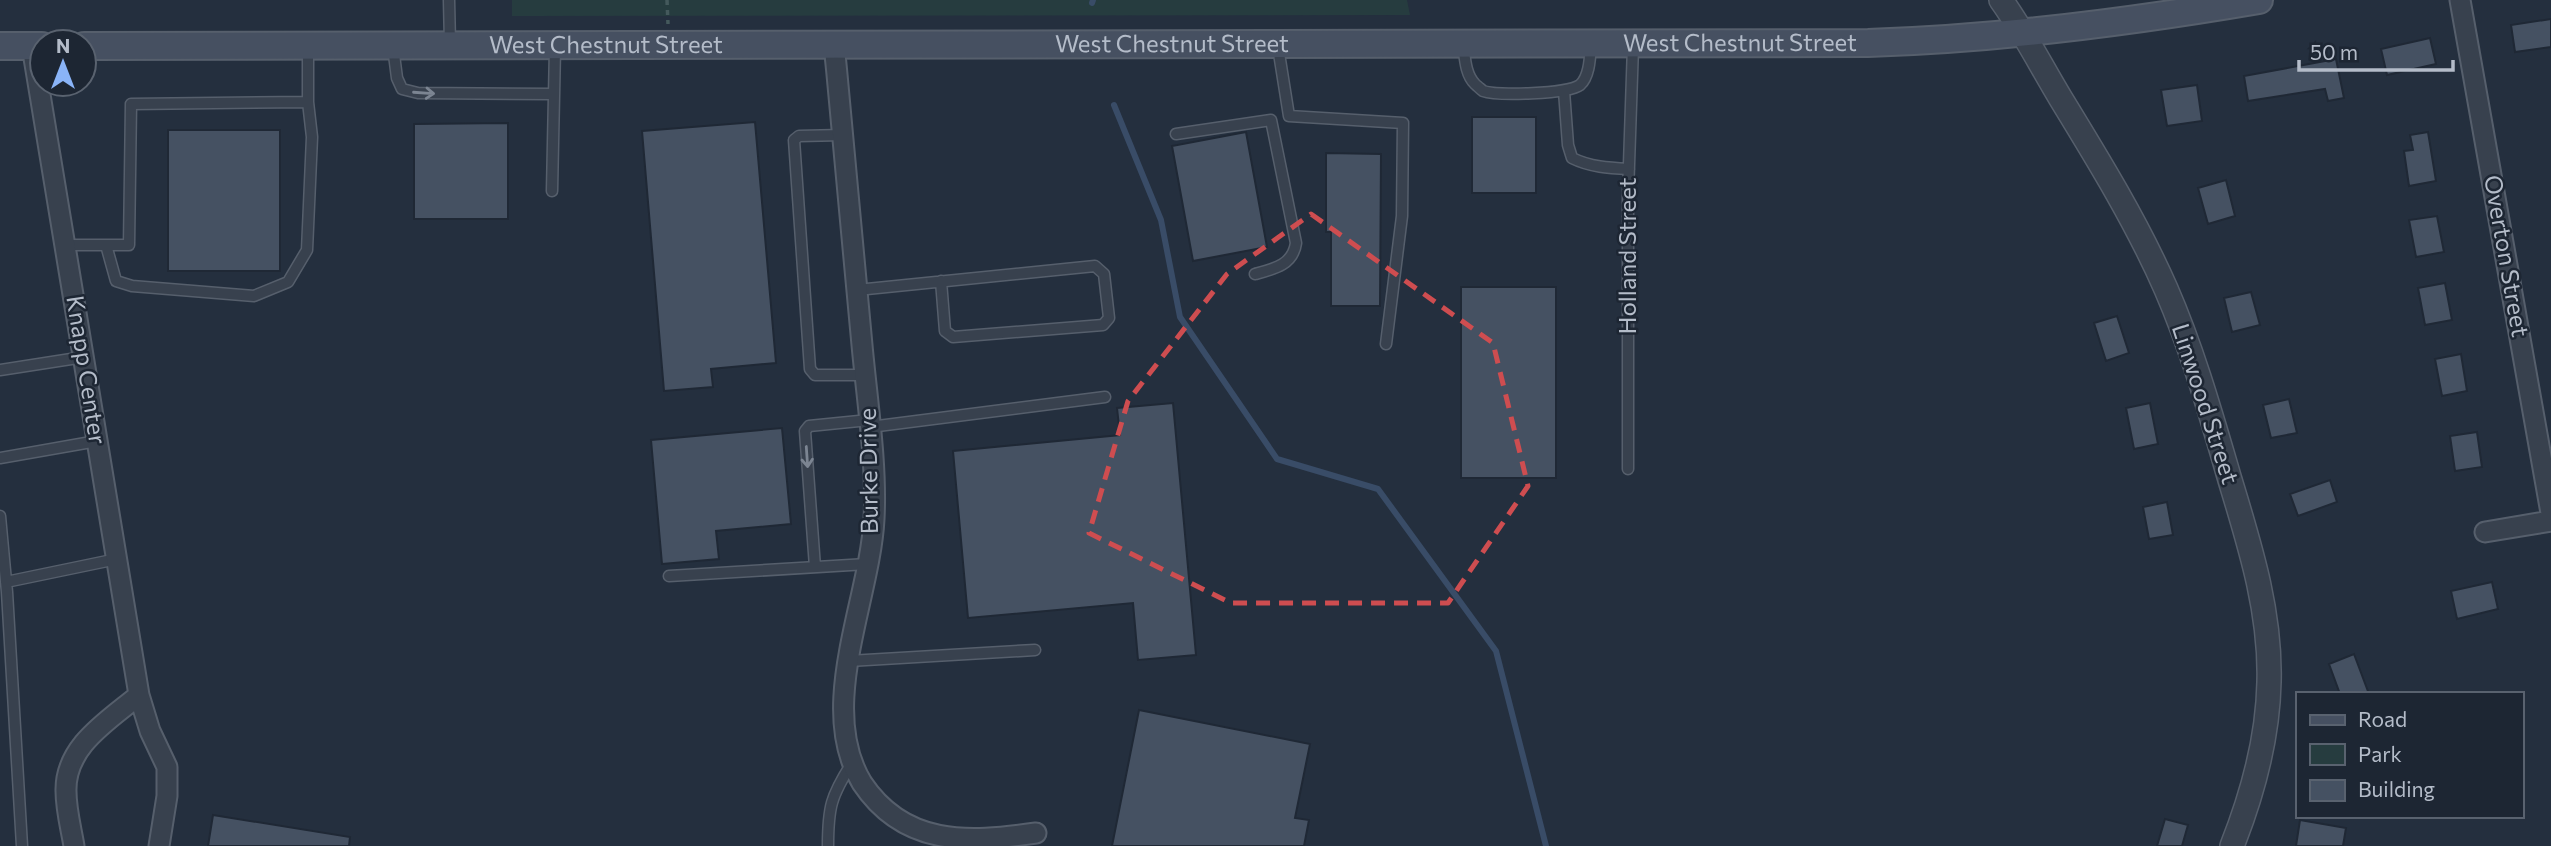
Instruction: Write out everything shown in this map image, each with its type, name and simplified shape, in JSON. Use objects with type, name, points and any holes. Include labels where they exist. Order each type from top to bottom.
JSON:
[{"type":"main road","name":"West Chestnut Street","points":[[98,46],[1909,41],[2114,23],[2197,5],[2259,0]]},
{"type":"main road","points":[[0,46],[28,46]]},
{"type":"street","name":"Linwood Street","points":[[2001,0],[2024,32],[2105,172],[2166,290],[2197,368],[2253,557],[2267,631],[2267,710],[2257,771],[2232,846]]},
{"type":"street","name":"Overton Street","points":[[2460,0],[2551,513]]},
{"type":"street","name":"Burke Drive","points":[[834,44],[865,375],[874,504],[843,708],[844,729],[852,763],[861,782],[884,811],[916,832],[957,841],[1000,842],[1036,833]]},
{"type":"street","name":"Knapp Center","points":[[44,98],[65,245],[139,695],[150,731],[166,767],[167,796],[159,846]]},
{"type":"street","points":[[2485,532],[2551,521]]},
{"type":"street","points":[[74,846],[66,791],[74,754],[96,730],[139,695]]},
{"type":"lane","points":[[449,0],[450,45]]},
{"type":"lane","points":[[1277,43],[1289,116]]},
{"type":"lane","points":[[1463,43],[1468,73],[1472,82],[1482,91],[1528,93],[1564,91],[1580,85],[1586,74],[1591,43]]},
{"type":"lane","name":"Holland Street","points":[[1628,469],[1629,169],[1633,43]]},
{"type":"lane","points":[[552,191],[555,44]]},
{"type":"lane","points":[[106,245],[116,281],[132,286],[254,296],[288,282],[307,250],[312,137],[308,102],[309,45]]},
{"type":"lane","points":[[392,45],[397,78],[402,89],[418,93],[554,94]]},
{"type":"lane","points":[[1564,91],[1568,145],[1572,158],[1604,168],[1629,169]]},
{"type":"lane","points":[[65,245],[129,245],[131,104],[308,102]]},
{"type":"lane","points":[[1176,134],[1289,116],[1403,123],[1402,216],[1386,344]]},
{"type":"lane","points":[[1255,274],[1273,270],[1295,253],[1296,243],[1271,120]]},
{"type":"lane","points":[[843,135],[799,136],[794,141],[810,369],[815,375],[865,375]]},
{"type":"lane","points":[[857,290],[941,281],[1095,266],[1104,274],[1110,318],[1102,325],[953,337],[945,331],[941,281]]},
{"type":"lane","points":[[0,370],[84,357]]},
{"type":"lane","points":[[815,567],[805,431],[809,426],[869,424],[1105,397]]},
{"type":"lane","points":[[0,458],[97,441]]},
{"type":"lane","points":[[0,516],[22,846]]},
{"type":"lane","points":[[6,582],[117,559]]},
{"type":"lane","points":[[669,576],[867,564]]},
{"type":"lane","points":[[849,661],[1035,650]]},
{"type":"lane","points":[[828,846],[830,805],[839,783],[852,763]]},
{"type":"highlighted area","points":[[1311,214],[1493,343],[1528,486],[1448,603],[1231,603],[1089,533],[1128,401],[1227,274]]},
{"type":"green space","points":[[512,0],[1407,0],[1410,15],[512,16]]},
{"type":"building","points":[[2551,19],[2551,47],[2515,52],[2511,25]]},
{"type":"building","points":[[2430,38],[2436,64],[2387,75],[2381,49]]},
{"type":"building","points":[[2336,59],[2344,98],[2328,101],[2325,89],[2248,101],[2244,76]]},
{"type":"building","points":[[2197,85],[2202,121],[2167,126],[2161,90]]},
{"type":"building","points":[[1472,117],[1536,117],[1536,193],[1472,193]]},
{"type":"building","points":[[755,122],[776,363],[711,369],[713,387],[664,391],[642,131]]},
{"type":"building","points":[[508,123],[508,219],[414,219],[414,124]]},
{"type":"building","points":[[168,130],[280,130],[280,271],[168,271]]},
{"type":"building","points":[[1246,132],[1267,247],[1193,261],[1172,146]]},
{"type":"building","points":[[2428,132],[2436,181],[2409,186],[2404,151],[2413,150],[2410,135]]},
{"type":"building","points":[[1326,153],[1381,154],[1380,306],[1331,306],[1331,232],[1326,232]]},
{"type":"building","points":[[2226,180],[2235,216],[2208,224],[2198,188]]},
{"type":"building","points":[[2437,216],[2444,252],[2416,257],[2409,220]]},
{"type":"building","points":[[2445,283],[2452,320],[2425,325],[2418,288]]},
{"type":"building","points":[[1461,287],[1556,287],[1556,478],[1461,478]]},
{"type":"building","points":[[2251,292],[2260,325],[2232,332],[2224,298]]},
{"type":"building","points":[[2117,316],[2129,353],[2106,361],[2094,323]]},
{"type":"building","points":[[2461,354],[2467,391],[2442,396],[2435,359]]},
{"type":"building","points":[[2289,399],[2297,433],[2271,438],[2263,405]]},
{"type":"building","points":[[1173,403],[1196,655],[1138,660],[1133,603],[968,618],[953,451],[1120,435],[1117,408]]},
{"type":"building","points":[[2150,403],[2158,444],[2134,449],[2126,408]]},
{"type":"building","points":[[782,428],[791,524],[716,531],[719,559],[662,564],[651,440]]},
{"type":"building","points":[[2477,432],[2482,467],[2455,471],[2450,436]]},
{"type":"building","points":[[2330,480],[2337,502],[2298,516],[2290,494]]},
{"type":"building","points":[[2167,502],[2173,535],[2149,539],[2143,507]]},
{"type":"building","points":[[2492,582],[2498,609],[2457,619],[2451,591]]},
{"type":"building","points":[[2354,654],[2368,692],[2339,692],[2329,664]]},
{"type":"building","points":[[1139,710],[1310,744],[1295,818],[1309,820],[1304,846],[1112,846]]},
{"type":"building","points":[[213,815],[350,837],[349,846],[208,846]]},
{"type":"building","points":[[2165,819],[2188,825],[2182,846],[2157,846]]},
{"type":"building","points":[[2300,820],[2346,828],[2343,846],[2296,846]]},
{"type":"waterway","points":[[1114,105],[1161,220],[1180,317],[1277,459],[1378,489],[1496,651],[1546,846]]}]
